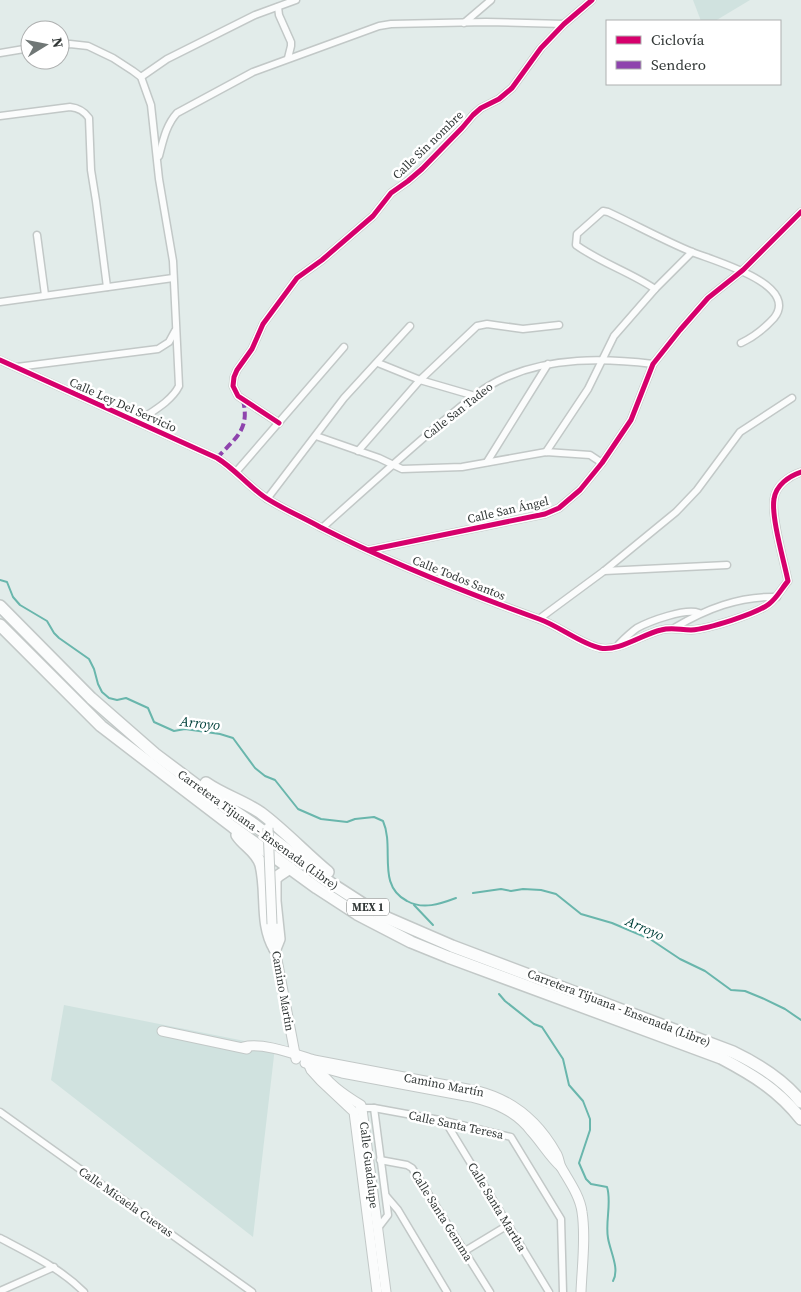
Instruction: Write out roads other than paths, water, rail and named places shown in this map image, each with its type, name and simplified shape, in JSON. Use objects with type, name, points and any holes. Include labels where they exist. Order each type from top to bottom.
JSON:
[{"type":"highway","name":"Carretera Tijuana - Ensenada (Libre)","points":[[0,606],[90,698],[156,754],[203,790],[254,824],[332,884],[363,904],[385,917],[443,942],[733,1052],[770,1074],[801,1102]]},
{"type":"highway","name":"Carretera Tijuana - Ensenada (Libre)","points":[[0,625],[101,726],[233,827],[357,914],[411,942],[721,1058],[758,1078],[770,1087],[801,1119]]},
{"type":"highway","points":[[156,754],[178,763],[215,790],[249,805],[268,824],[281,828],[318,864],[354,892],[363,904]]},
{"type":"highway","points":[[233,827],[238,837],[256,854],[261,865],[268,935],[275,949]]},
{"type":"highway","points":[[275,949],[279,939],[275,901],[276,880],[278,876],[290,868]]},
{"type":"street","points":[[141,77],[179,53],[255,15],[296,0]]},
{"type":"street","points":[[464,23],[491,0]]},
{"type":"street","name":"Calle Sin nombre","points":[[279,423],[238,396],[233,386],[234,377],[252,349],[263,324],[297,278],[322,260],[373,216],[391,193],[408,182],[422,169],[473,115],[481,108],[499,99],[512,88],[541,48],[564,24],[592,0]]},
{"type":"street","points":[[278,7],[279,15],[292,46],[288,58]]},
{"type":"street","points":[[158,160],[164,136],[171,120],[177,113],[253,72],[379,26],[391,24],[464,23],[564,24]]},
{"type":"street","points":[[70,44],[88,46],[113,58],[141,77],[151,105],[164,212],[173,261],[179,386],[166,401],[137,422]]},
{"type":"street","points":[[0,53],[20,50]]},
{"type":"street","points":[[0,116],[70,107],[78,108],[89,118],[91,170],[107,287]]},
{"type":"street","points":[[655,289],[637,277],[592,256],[576,245],[577,234],[603,211],[692,252],[743,270],[768,285],[776,293],[781,303],[778,314],[756,335],[741,343]]},
{"type":"street","name":"Calle San Ángel","points":[[369,550],[545,514],[559,508],[580,490],[602,463],[631,420],[653,364],[680,330],[708,298],[743,270],[801,212]]},
{"type":"street","points":[[37,235],[45,295]]},
{"type":"street","points":[[546,452],[588,389],[614,336],[655,289],[692,252]]},
{"type":"street","points":[[0,302],[174,278]]},
{"type":"street","points":[[358,451],[420,380],[477,326],[487,324],[523,329],[559,324]]},
{"type":"street","points":[[267,499],[344,398],[410,326]]},
{"type":"street","points":[[16,367],[158,348],[169,342],[175,329]]},
{"type":"street","points":[[236,472],[344,347]]},
{"type":"street","name":"Calle Ley Del Servicio","points":[[0,360],[217,458],[236,472]]},
{"type":"street","name":"Calle San Tadeo","points":[[322,528],[392,465],[474,396],[489,385],[505,377],[548,364],[578,360],[630,361],[653,364]]},
{"type":"street","points":[[378,363],[420,380],[474,396]]},
{"type":"street","points":[[487,462],[548,364]]},
{"type":"street","points":[[539,619],[604,571],[686,501],[740,432],[792,398]]},
{"type":"street","points":[[316,436],[402,469],[462,466],[546,452],[590,455],[602,463]]},
{"type":"street","name":"Calle Todos Santos","points":[[236,472],[267,499],[369,550],[432,579],[554,625],[591,646],[602,649],[616,647]]},
{"type":"street","points":[[674,628],[692,630],[734,620],[758,611],[777,597],[788,581],[773,508],[774,499],[780,486],[786,480],[801,472]]},
{"type":"street","points":[[604,571],[727,565]]},
{"type":"street","points":[[616,647],[647,634],[674,628],[699,613],[748,598],[777,597]]},
{"type":"street","points":[[616,647],[628,634],[640,627],[687,611],[699,613]]},
{"type":"street","name":"Camino Martin","points":[[268,824],[272,924],[295,1056]]},
{"type":"street","name":"Camino Martín","points":[[162,1031],[243,1047],[251,1045],[311,1062],[478,1091],[502,1099],[522,1111],[531,1119],[557,1154],[561,1167],[582,1209],[581,1292]]},
{"type":"street","name":"Calle Guadalupe","points":[[311,1062],[321,1081],[357,1108],[378,1228],[386,1292]]},
{"type":"street","name":"Calle Guadalupe","points":[[357,1108],[377,1292]]},
{"type":"street","name":"Calle Santa Teresa","points":[[357,1108],[374,1108],[445,1121],[506,1135],[514,1141],[561,1219],[563,1292]]},
{"type":"street","points":[[374,1108],[388,1214],[378,1228]]},
{"type":"street","name":"Calle Micaela Cuevas","points":[[0,1112],[252,1292]]},
{"type":"street","name":"Calle Santa Martha","points":[[445,1121],[549,1292]]},
{"type":"street","name":"Calle Santa Gemma","points":[[380,1160],[407,1165],[412,1168],[490,1292]]},
{"type":"street","points":[[386,1195],[398,1210],[447,1292]]},
{"type":"street","points":[[465,1251],[508,1225]]},
{"type":"street","points":[[0,1238],[54,1267],[71,1279],[84,1292]]},
{"type":"street","points":[[0,1291],[54,1267]]},
{"type":"waterway","name":"Arroyo","points":[[0,580],[7,582],[13,597],[20,605],[47,621],[59,638],[89,659],[102,692],[109,698],[117,700],[126,698],[148,708],[154,722],[174,731],[185,729],[220,734],[233,738],[255,768],[265,776],[275,780],[298,809],[321,819],[347,822],[374,817],[383,821],[386,832],[389,876],[392,886],[398,894],[413,904],[425,906],[456,898]]},
{"type":"waterway","name":"Arroyo","points":[[473,893],[501,889],[511,891],[523,889],[541,890],[556,894],[581,914],[612,923],[650,939],[680,959],[705,971],[731,990],[745,991],[762,998],[785,1009],[801,1020]]},
{"type":"waterway","points":[[414,905],[433,925]]},
{"type":"waterway","points":[[499,994],[534,1024],[542,1027],[563,1059],[569,1085],[583,1101],[590,1119],[590,1130],[579,1163],[586,1179],[591,1184],[607,1187],[609,1199],[607,1232],[614,1260],[615,1276],[613,1281]]}]
